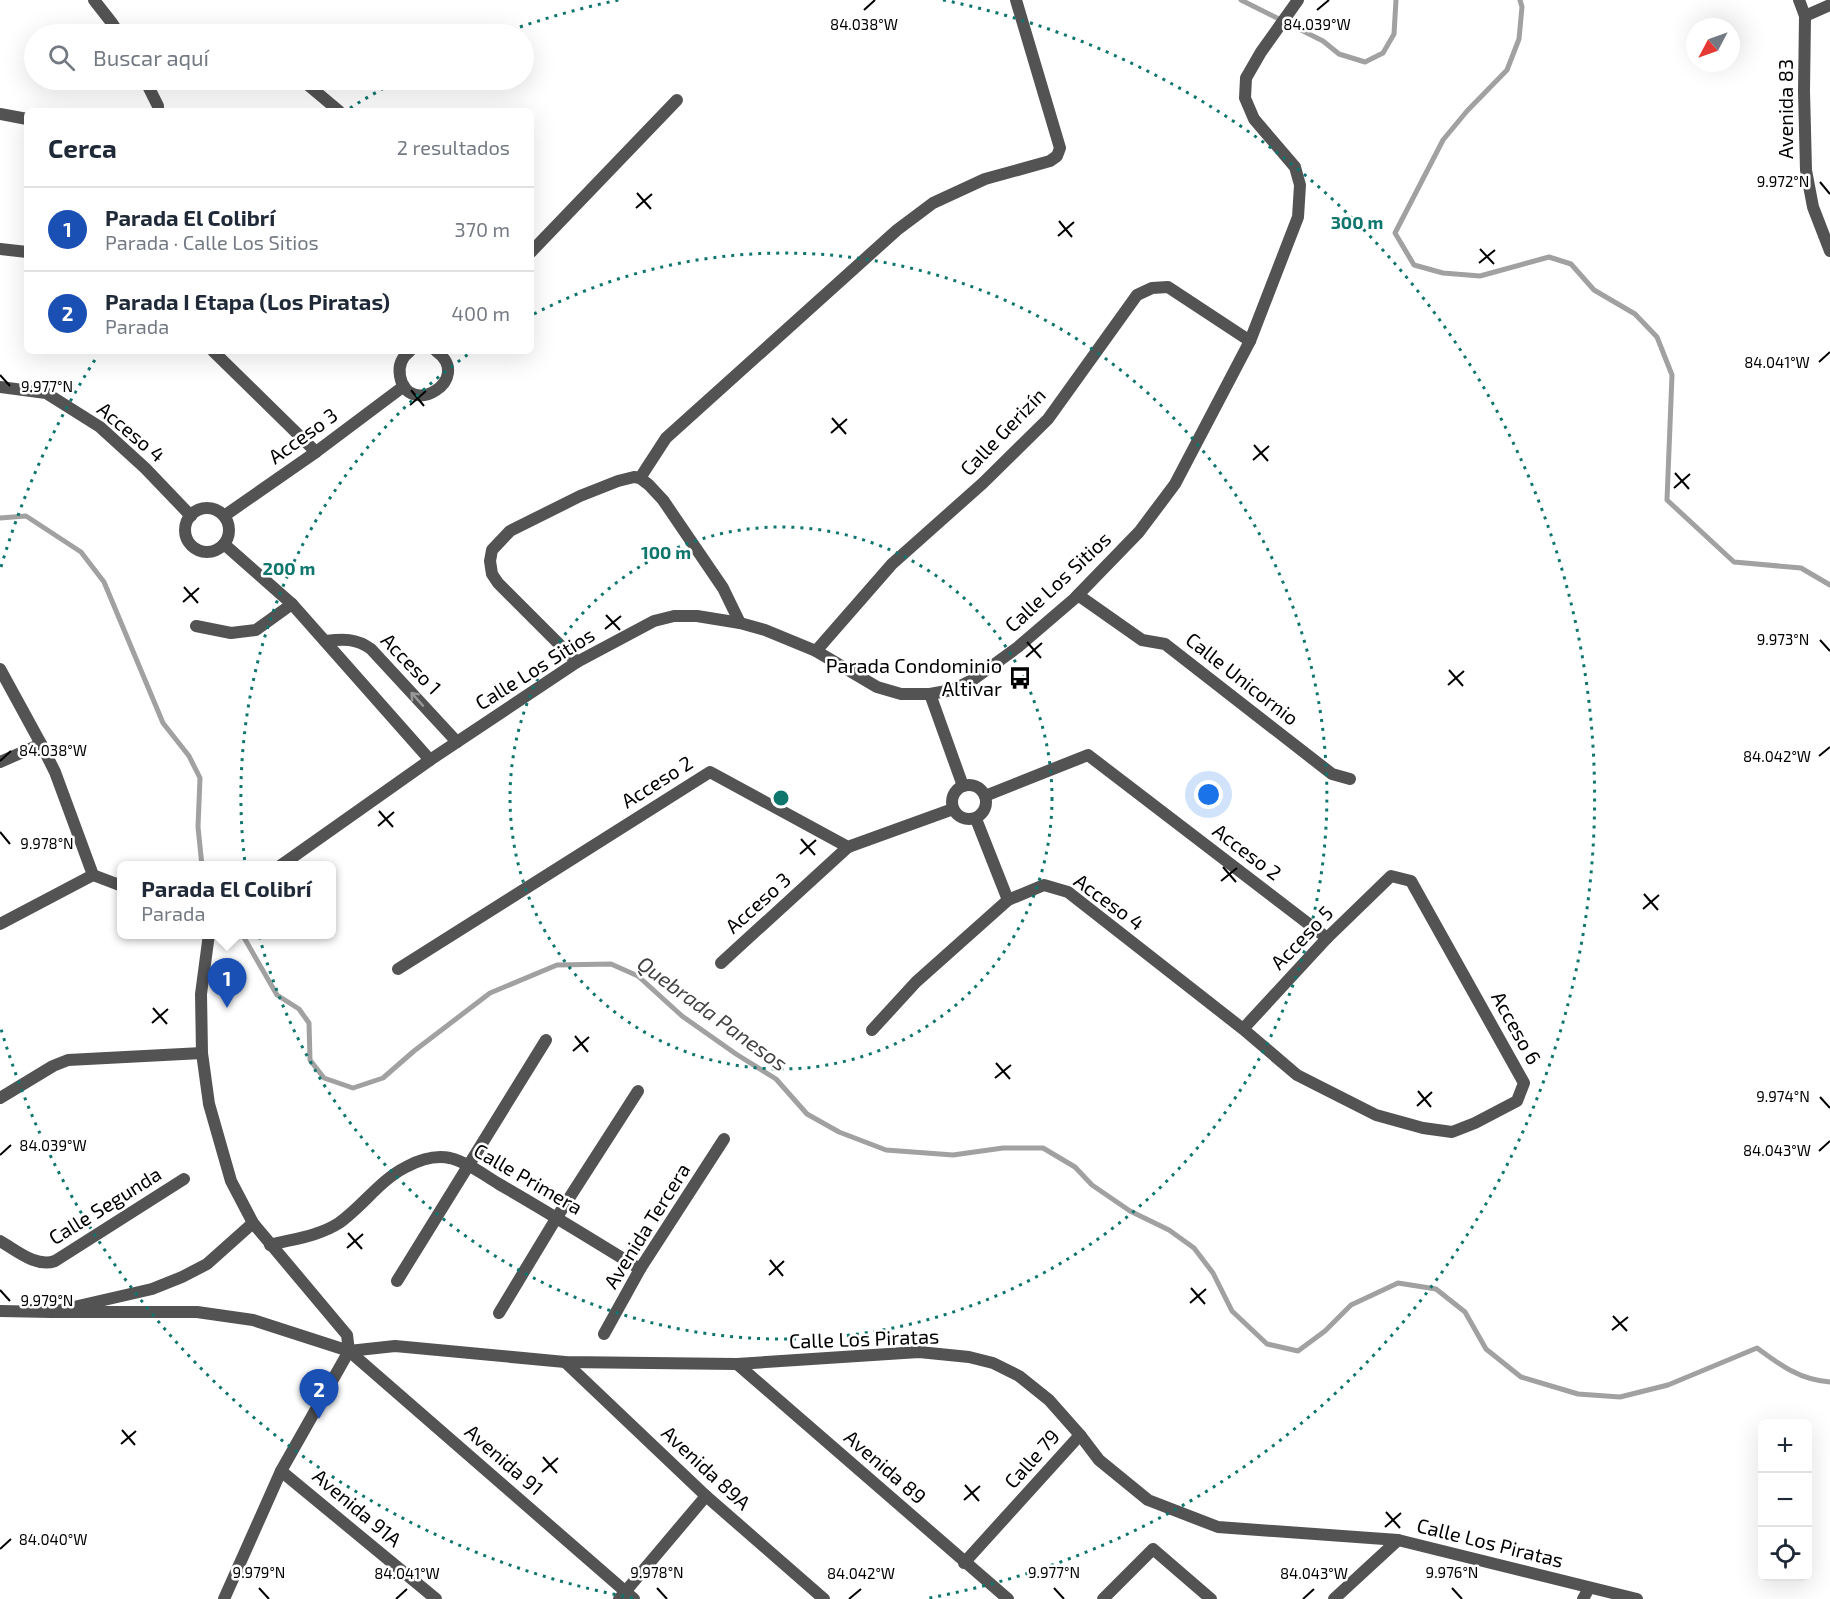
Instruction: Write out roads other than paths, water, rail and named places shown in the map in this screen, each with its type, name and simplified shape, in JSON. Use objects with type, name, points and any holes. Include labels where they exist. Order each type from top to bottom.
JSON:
[{"type":"street","points":[[94,0],[113,24]]},
{"type":"street","points":[[640,478],[666,438],[897,230],[933,203],[985,179],[1050,161],[1057,156],[1060,148],[1016,0]]},
{"type":"street","name":"Calle Los Sitios","points":[[287,861],[430,760],[577,662],[654,621],[674,616],[697,616],[740,623],[765,630],[816,651],[876,687],[901,694],[930,694],[952,690],[974,679],[1018,646],[1078,595],[1138,532],[1175,484],[1250,341],[1298,217],[1300,185],[1295,167],[1254,119],[1245,98],[1246,78],[1261,51],[1298,0]]},
{"type":"street","name":"Avenida 83","points":[[1799,0],[1805,16],[1806,170],[1813,207],[1830,252]]},
{"type":"street","points":[[1805,16],[1830,5]]},
{"type":"street","points":[[150,90],[158,108]]},
{"type":"street","points":[[314,90],[335,108]]},
{"type":"street","points":[[534,249],[676,100]]},
{"type":"street","points":[[0,114],[24,118]]},
{"type":"street","points":[[0,249],[24,252]]},
{"type":"street","name":"Calle Gerizín","points":[[816,651],[892,564],[982,483],[1048,419],[1137,295],[1152,288],[1168,287],[1250,341]]},
{"type":"street","points":[[216,354],[316,452]]},
{"type":"street","points":[[407,354],[400,365],[400,380],[404,386],[417,395],[425,395],[440,389],[447,375],[445,360],[440,354]]},
{"type":"street","name":"Acceso 3","points":[[224,516],[316,452],[404,386]]},
{"type":"street","name":"Acceso 4","points":[[0,387],[46,393],[100,427],[145,468],[191,516]]},
{"type":"street","points":[[577,662],[498,583],[492,574],[490,561],[492,550],[510,531],[580,496],[634,477],[650,484],[663,500],[723,588],[740,623]]},
{"type":"street","points":[[211,508],[224,516],[228,523],[228,538],[218,549],[203,552],[190,544],[185,530],[187,522],[196,511],[211,508]]},
{"type":"street","points":[[224,544],[292,604],[430,760]]},
{"type":"street","name":"Calle Unicornio","points":[[1078,595],[1142,640],[1165,644],[1332,774],[1350,779]]},
{"type":"street","points":[[196,627],[231,633],[256,630],[292,604]]},
{"type":"street","name":"Acceso 1","points":[[325,641],[345,639],[360,642],[371,649],[457,742]]},
{"type":"street","points":[[0,669],[41,744],[64,793],[93,875]]},
{"type":"street","points":[[930,694],[963,786]]},
{"type":"street","points":[[0,762],[41,744]]},
{"type":"street","name":"Acceso 2","points":[[985,796],[1088,755],[1327,938]]},
{"type":"street","name":"Acceso 2","points":[[399,969],[710,772],[848,847]]},
{"type":"street","points":[[963,786],[978,788],[985,796],[986,807],[976,819],[960,817],[953,809],[952,798],[963,786]]},
{"type":"street","points":[[848,847],[953,809]]},
{"type":"street","points":[[976,819],[1008,900]]},
{"type":"street","name":"Acceso 3","points":[[721,963],[848,847]]},
{"type":"street","points":[[0,924],[93,875],[117,884]]},
{"type":"street","name":"Acceso 5","points":[[1243,1029],[1327,938],[1391,876]]},
{"type":"street","name":"Acceso 6","points":[[1243,1029],[1297,1076],[1376,1115],[1423,1128],[1452,1132],[1517,1101],[1524,1083],[1411,881],[1391,876]]},
{"type":"street","name":"Acceso 4","points":[[872,1030],[916,982],[1008,900],[1044,885],[1068,892],[1243,1029]]},
{"type":"street","points":[[208,939],[201,994],[202,1053],[209,1104],[231,1181],[253,1223],[346,1335],[349,1351],[281,1471],[230,1596]]},
{"type":"street","points":[[397,1281],[546,1040]]},
{"type":"street","points":[[0,1098],[60,1062],[68,1060],[202,1053]]},
{"type":"street","points":[[499,1313],[638,1091]]},
{"type":"street","name":"Avenida Tercera","points":[[604,1334],[640,1269],[724,1139]]},
{"type":"street","name":"Calle Primera","points":[[270,1245],[325,1232],[341,1222],[388,1178],[421,1160],[438,1157],[452,1158],[467,1166],[557,1217],[640,1269]]},
{"type":"street","name":"Calle Segunda","points":[[0,1241],[38,1262],[47,1264],[183,1179]]},
{"type":"street","points":[[52,1312],[152,1289],[182,1277],[207,1264],[253,1223]]},
{"type":"street","points":[[0,1311],[196,1312],[253,1320],[349,1351]]},
{"type":"street","name":"Calle Los Piratas","points":[[349,1351],[395,1346],[565,1362],[737,1364],[919,1353],[969,1357],[993,1363],[1019,1376],[1049,1400],[1099,1460],[1148,1500],[1218,1527],[1398,1540],[1586,1594],[1637,1599]]},
{"type":"street","name":"Avenida 91","points":[[349,1351],[626,1597]]},
{"type":"street","name":"Avenida 89A","points":[[565,1362],[706,1496],[824,1599]]},
{"type":"street","name":"Avenida 89","points":[[737,1364],[1008,1599]]},
{"type":"street","name":"Calle 79","points":[[964,1563],[1080,1435]]},
{"type":"street","name":"Avenida 91A","points":[[281,1471],[436,1599]]},
{"type":"street","points":[[626,1597],[706,1496]]},
{"type":"street","points":[[1334,1599],[1398,1540]]},
{"type":"street","points":[[1103,1599],[1153,1549],[1211,1599]]},
{"type":"waterway","points":[[1241,0],[1323,41],[1339,54],[1365,62],[1383,53],[1394,34],[1396,0]]},
{"type":"waterway","points":[[1520,0],[1522,7],[1519,39],[1507,70],[1467,111],[1443,140],[1395,233],[1414,265],[1443,273],[1480,276],[1549,257],[1571,264],[1594,290],[1635,314],[1657,337],[1672,375],[1667,500],[1734,562],[1801,568],[1830,585]]},
{"type":"waterway","name":"Quebrada Panesos","points":[[0,518],[26,516],[81,552],[104,582],[163,723],[189,756],[200,778],[198,827],[201,861]]},
{"type":"waterway","name":"Quebrada Panesos","points":[[245,939],[277,995],[299,1009],[309,1023],[310,1060],[324,1078],[353,1088],[383,1078],[414,1051],[490,993],[557,965],[611,964],[638,976],[682,1016],[776,1079],[807,1114],[839,1132],[886,1150],[953,1155],[1003,1148],[1043,1148],[1075,1167],[1092,1185],[1130,1211],[1169,1230],[1194,1248],[1213,1273],[1232,1311],[1267,1344],[1298,1351],[1325,1331],[1351,1305],[1398,1283],[1436,1289],[1465,1312],[1486,1349],[1521,1377],[1578,1394],[1620,1397],[1668,1385],[1757,1348],[1782,1366],[1800,1375],[1830,1382]]},
{"type":"place","name":"Parada Condominio Altivar","points":[[1020,678]]},
{"type":"place","name":"Parada El Colibrí","points":[[227,1008]]},
{"type":"place","name":"Parada I Etapa (Los Piratas)","points":[[319,1419]]}]
